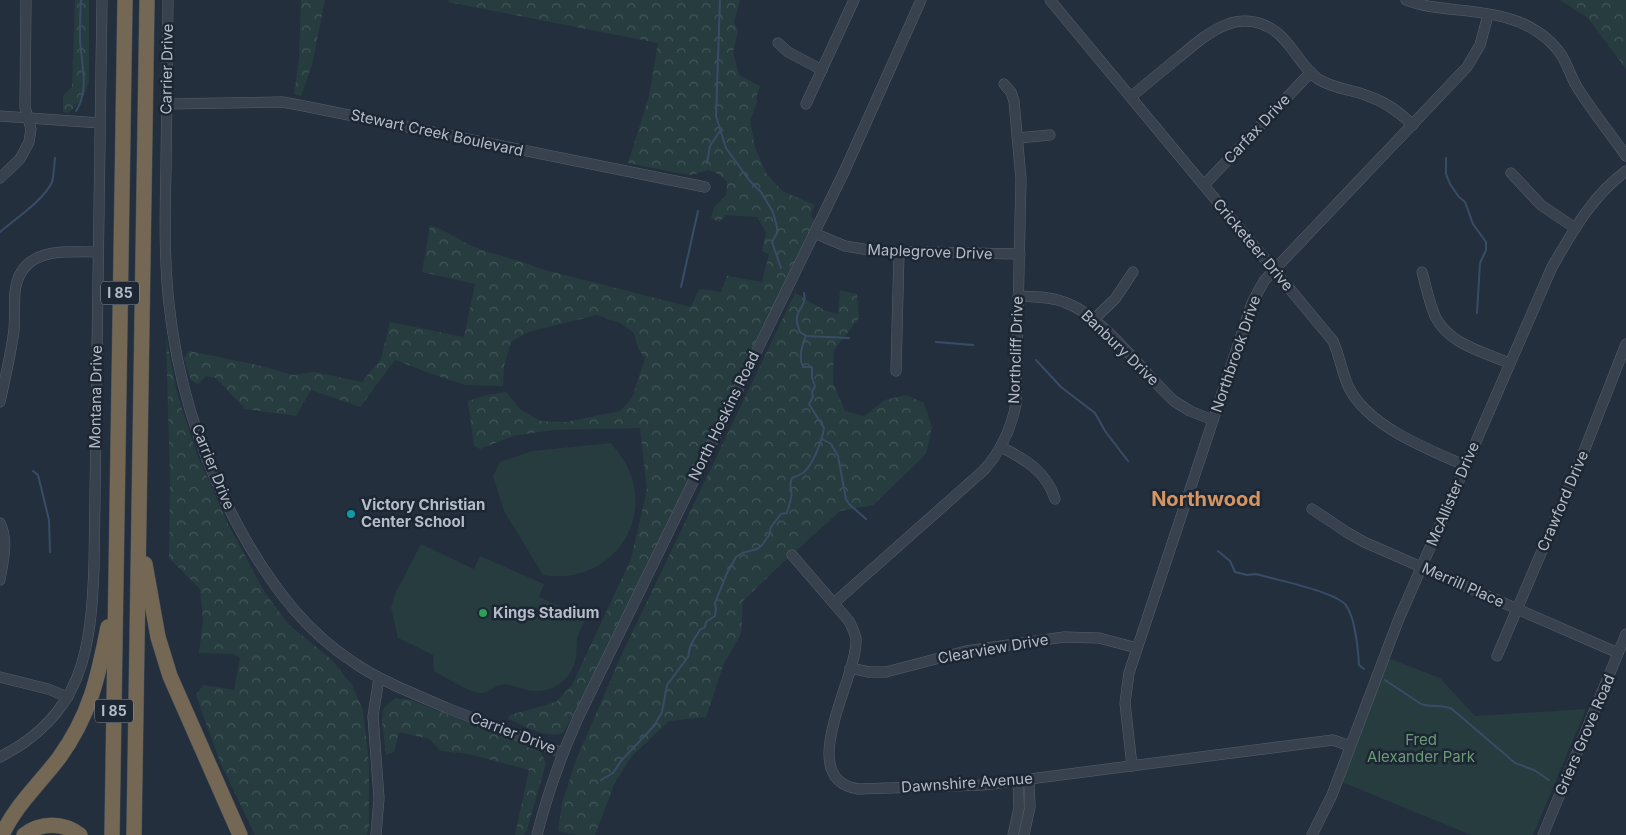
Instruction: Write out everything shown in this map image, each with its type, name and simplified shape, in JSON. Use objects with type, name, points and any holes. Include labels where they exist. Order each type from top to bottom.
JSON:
[{"type":"highway","name":"I 85","points":[[112,835],[125,0]]},
{"type":"highway","name":"I 85","points":[[134,835],[147,0]]},
{"type":"highway","points":[[139,528],[154,618],[166,662],[178,695],[240,835]]},
{"type":"highway","points":[[2,835],[15,812],[66,748],[85,713],[98,677],[116,586]]},
{"type":"highway","points":[[24,835],[37,828],[54,825],[65,827],[80,835]]},
{"type":"street","points":[[0,178],[24,155],[28,146],[31,129],[25,106],[26,0]]},
{"type":"street","name":"Montana Drive","points":[[0,757],[18,747],[38,732],[54,716],[68,697],[78,678],[84,659],[92,604],[102,0]]},
{"type":"street","name":"Carrier Drive","points":[[168,0],[165,245],[169,304],[181,377],[191,412],[204,452],[242,534],[280,594],[303,621],[325,642],[352,662],[406,691],[562,753]]},
{"type":"street","points":[[806,104],[854,0]]},
{"type":"street","name":"North Hoskins Road","points":[[537,835],[562,753],[814,233],[921,0]]},
{"type":"street","name":"Cricketeer Drive","points":[[1050,0],[1333,341],[1349,388],[1360,404],[1400,435],[1466,466]]},
{"type":"street","points":[[1406,0],[1428,7],[1508,18],[1534,29],[1555,47],[1562,56],[1578,88],[1626,156]]},
{"type":"street","name":"Northbrook Drive","points":[[1132,766],[1126,723],[1125,695],[1127,680],[1252,303],[1264,281],[1274,270],[1467,67],[1474,57],[1482,38],[1488,15]]},
{"type":"street","points":[[1131,97],[1209,32],[1234,22],[1249,22],[1270,28],[1286,41],[1311,72],[1328,84],[1382,101],[1399,112],[1412,125]]},
{"type":"street","points":[[778,43],[788,52],[822,70]]},
{"type":"street","name":"Carfax Drive","points":[[1204,185],[1311,72]]},
{"type":"street","name":"Northcliff Drive","points":[[834,603],[984,470],[1001,447],[1013,418],[1016,404],[1021,179],[1014,101],[1011,92],[1004,84]]},
{"type":"street","name":"Stewart Creek Boulevard","points":[[167,104],[282,102],[299,104],[705,187]]},
{"type":"street","points":[[0,116],[100,123]]},
{"type":"street","points":[[1018,138],[1050,135]]},
{"type":"street","name":"McAllister Drive","points":[[1312,835],[1332,795],[1398,621],[1552,267],[1593,201],[1626,171]]},
{"type":"street","points":[[1511,173],[1541,205],[1575,228]]},
{"type":"street","name":"Maplegrove Drive","points":[[814,233],[845,246],[858,249],[899,252],[1020,254]]},
{"type":"street","points":[[0,402],[14,329],[16,291],[20,275],[33,260],[50,253],[98,252]]},
{"type":"street","points":[[896,371],[899,252]]},
{"type":"street","points":[[1094,319],[1115,299],[1133,272]]},
{"type":"street","points":[[1422,272],[1436,318],[1444,331],[1455,339],[1509,363]]},
{"type":"street","name":"Banbury Drive","points":[[1018,296],[1045,297],[1059,300],[1078,308],[1094,319],[1174,401],[1190,411],[1213,420]]},
{"type":"street","name":"Crawford Drive","points":[[1497,656],[1578,469],[1626,344]]},
{"type":"street","points":[[1001,447],[1029,464],[1044,477],[1055,499]]},
{"type":"street","name":"Merrill Place","points":[[1312,509],[1364,542],[1618,653]]},
{"type":"street","points":[[0,523],[5,534],[5,542],[0,580]]},
{"type":"street","name":"Dawnshire Avenue","points":[[792,556],[834,603],[854,629],[855,647],[828,755],[828,762],[833,775],[843,785],[850,788],[960,787],[1029,780],[1333,740],[1350,746]]},
{"type":"street","name":"Griers Grove Road","points":[[1543,835],[1626,634]]},
{"type":"street","name":"Clearview Drive","points":[[850,668],[869,672],[886,672],[966,651],[1064,638],[1099,638],[1137,648]]},
{"type":"street","points":[[0,677],[48,689],[68,697]]},
{"type":"street","points":[[376,835],[379,798],[373,722],[379,678]]},
{"type":"street","points":[[1024,835],[1030,807],[1029,780]]},
{"type":"street","points":[[1013,835],[1019,808],[1018,781]]},
{"type":"green space","points":[[75,0],[89,0],[89,80],[82,99],[68,113],[63,112],[63,96],[72,87]]},
{"type":"green space","points":[[301,0],[325,0],[312,65],[301,96],[294,94],[299,59]]},
{"type":"green space","points":[[449,0],[740,0],[734,22],[738,31],[733,52],[739,75],[760,86],[756,98],[758,101],[750,120],[755,147],[766,173],[782,191],[815,205],[811,214],[814,221],[603,659],[563,733],[542,733],[508,719],[510,715],[556,702],[572,685],[631,559],[647,490],[640,428],[553,430],[513,436],[480,449],[474,446],[468,401],[506,392],[521,410],[541,421],[566,422],[620,411],[632,398],[645,358],[638,348],[634,333],[620,323],[597,315],[528,332],[511,342],[504,366],[503,386],[465,385],[395,360],[360,407],[311,390],[296,416],[245,409],[216,378],[206,376],[198,384],[191,380],[184,358],[189,351],[257,365],[293,375],[314,372],[362,382],[381,359],[390,322],[464,337],[475,284],[422,272],[430,226],[477,248],[541,269],[691,307],[699,289],[721,292],[727,276],[762,282],[769,254],[762,251],[766,232],[757,217],[726,215],[719,222],[711,218],[714,207],[726,195],[727,182],[718,174],[709,170],[691,175],[628,163],[649,96],[658,43],[448,2]]},
{"type":"green space","points":[[1560,0],[1626,0],[1626,69],[1588,18]]},
{"type":"green space","points":[[840,290],[857,294],[859,318],[834,350],[833,383],[845,411],[864,416],[885,400],[906,395],[924,403],[932,427],[926,454],[873,505],[840,511],[743,601],[741,634],[724,663],[706,717],[669,721],[633,755],[615,782],[595,835],[577,835],[558,831],[562,803],[576,760],[622,654],[795,293],[824,310],[838,314]]},
{"type":"green space","points":[[166,337],[177,393],[196,452],[228,524],[265,593],[289,625],[331,659],[352,685],[363,710],[369,764],[369,827],[367,835],[255,835],[220,762],[196,695],[203,685],[234,690],[240,658],[233,654],[199,653],[203,621],[200,589],[169,558],[170,479]]},
{"type":"green space","points":[[611,443],[628,468],[635,490],[635,511],[629,531],[619,548],[604,562],[586,571],[566,576],[543,575],[504,511],[493,476],[500,462],[532,451]]},
{"type":"green space","name":"Kings Stadium","points":[[421,544],[474,569],[480,556],[544,584],[539,597],[586,618],[577,639],[574,664],[566,678],[557,686],[540,691],[504,685],[486,692],[475,692],[434,671],[433,655],[398,638],[391,608],[396,592]]},
{"type":"green space","name":"Fred Alexander Park","points":[[1388,658],[1440,678],[1475,716],[1586,709],[1533,835],[1471,835],[1342,782]]},
{"type":"green space","points":[[395,698],[411,700],[540,751],[546,763],[527,830],[523,835],[515,835],[529,770],[469,754],[441,751],[429,739],[399,732],[394,752],[386,755],[382,722],[383,709]]},
{"type":"waterway","points":[[76,111],[83,94],[84,85],[80,39],[81,0]]},
{"type":"waterway","points":[[720,0],[716,116],[726,148],[749,180],[761,192],[773,212],[777,233],[772,242],[781,268]]},
{"type":"waterway","points":[[707,163],[710,146],[720,131]]},
{"type":"waterway","points":[[0,232],[43,196],[53,179],[55,158]]},
{"type":"waterway","points":[[1446,158],[1446,174],[1450,184],[1465,202],[1473,224],[1486,242],[1486,250],[1480,263],[1477,313]]},
{"type":"waterway","points":[[681,287],[698,211]]},
{"type":"waterway","points":[[804,293],[804,303],[797,318],[800,332],[806,336],[849,338]]},
{"type":"waterway","points":[[601,780],[613,773],[621,761],[654,726],[662,712],[667,685],[688,657],[690,647],[700,630],[705,627],[706,622],[715,616],[715,603],[727,573],[736,557],[742,553],[757,549],[762,545],[769,535],[771,527],[781,514],[787,513],[792,478],[802,474],[807,469],[816,452],[824,428],[809,404],[813,397],[812,392],[815,386],[812,378],[812,367],[803,367],[801,359],[802,347],[806,336]]},
{"type":"waterway","points":[[936,342],[973,345]]},
{"type":"waterway","points":[[1036,360],[1061,387],[1095,413],[1105,431],[1128,461]]},
{"type":"waterway","points":[[822,439],[831,444],[838,456],[846,499],[866,519]]},
{"type":"waterway","points":[[33,471],[38,475],[49,520],[50,552]]},
{"type":"waterway","points":[[1218,551],[1230,561],[1235,572],[1247,575],[1256,574],[1304,586],[1329,595],[1345,604],[1354,624],[1359,665],[1364,669]]},
{"type":"waterway","points":[[1385,680],[1421,704],[1452,709],[1515,763],[1534,770],[1549,780]]},
{"type":"place","name":"Victory Christian Center School","points":[[351,514]]},
{"type":"place","name":"Kings Stadium","points":[[483,613]]},
{"type":"district","name":"Northwood","points":[[1206,499]]}]
